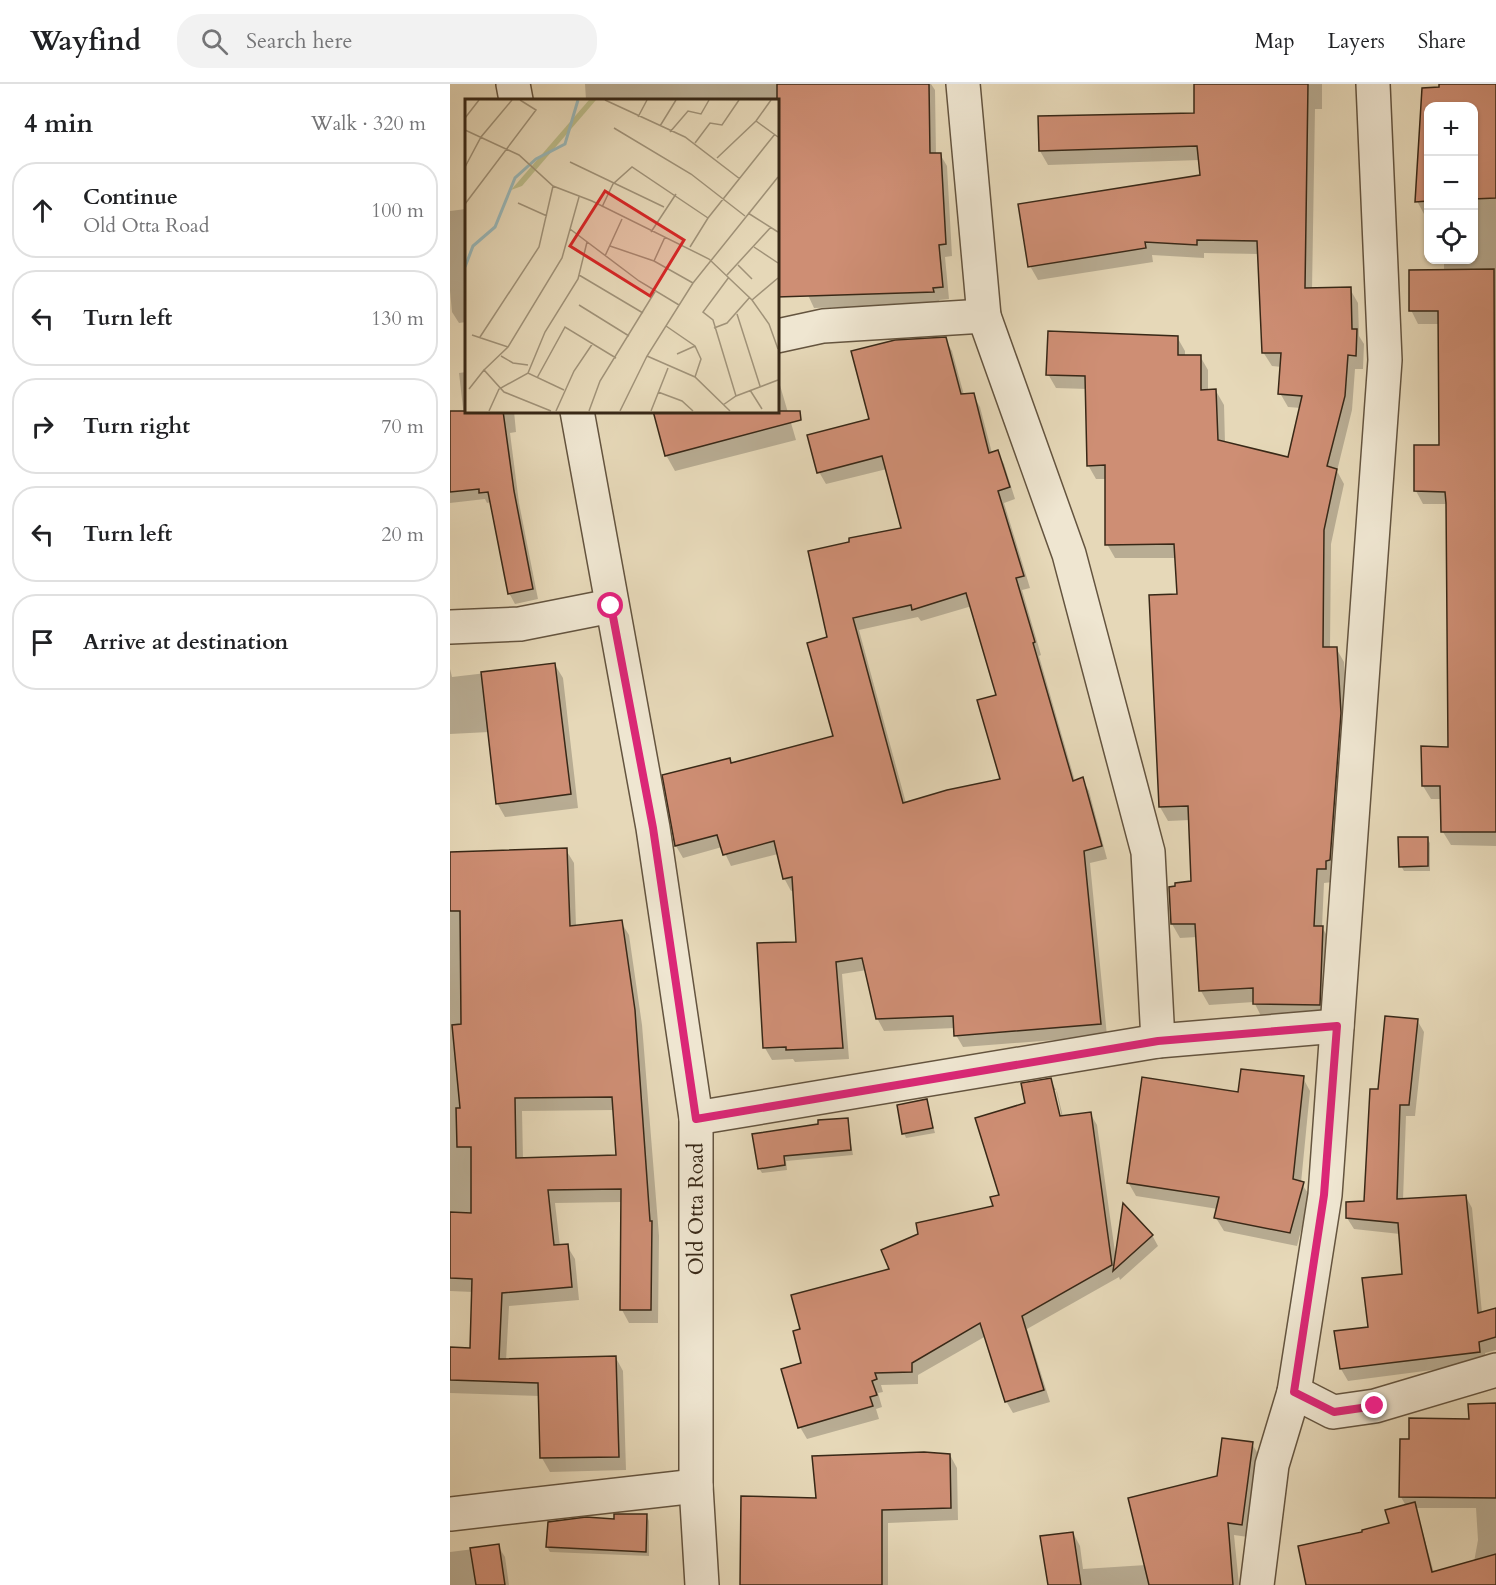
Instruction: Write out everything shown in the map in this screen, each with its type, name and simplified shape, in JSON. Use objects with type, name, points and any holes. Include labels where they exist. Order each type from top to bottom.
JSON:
[{"type":"street","points":[[513,84],[516,99]]},
{"type":"street","points":[[963,84],[984,316],[1069,554],[1148,852],[1158,1041]]},
{"type":"street","points":[[1257,1585],[1272,1465],[1294,1392],[1324,1195],[1385,360],[1373,84]]},
{"type":"street","points":[[778,336],[823,326],[984,316]]},
{"type":"street","name":"Old Otta Road","points":[[577,412],[653,828],[696,1119],[696,1486],[702,1585]]},
{"type":"street","points":[[450,627],[520,624],[611,606]]},
{"type":"street","points":[[696,1119],[1158,1041],[1337,1026]]},
{"type":"street","points":[[1294,1392],[1334,1412],[1375,1406],[1496,1370]]},
{"type":"street","points":[[450,1514],[696,1486]]},
{"type":"building","points":[[777,84],[929,84],[930,153],[941,153],[946,244],[939,245],[943,287],[933,288],[934,292],[778,297]]},
{"type":"building","points":[[1194,84],[1308,84],[1305,288],[1351,287],[1352,329],[1357,329],[1356,356],[1348,355],[1345,396],[1327,466],[1337,469],[1324,530],[1323,647],[1337,647],[1341,713],[1330,860],[1326,861],[1326,869],[1317,869],[1314,926],[1323,926],[1320,1005],[1253,1004],[1253,988],[1199,991],[1195,924],[1171,924],[1169,887],[1175,886],[1175,883],[1191,881],[1188,806],[1159,807],[1149,595],[1177,594],[1174,544],[1105,545],[1105,465],[1087,466],[1085,376],[1046,375],[1048,331],[1178,336],[1178,355],[1201,355],[1201,390],[1216,389],[1218,440],[1288,457],[1302,396],[1278,394],[1281,353],[1262,353],[1257,241],[1197,240],[1197,245],[1145,242],[1146,248],[1028,267],[1018,204],[1200,175],[1197,146],[1039,151],[1038,116],[1194,113]]},
{"type":"building","points":[[1439,84],[1496,84],[1496,198],[1478,199],[1478,102],[1424,102],[1424,201],[1415,202],[1422,88],[1439,87]]},
{"type":"building","points":[[1494,269],[1496,832],[1441,832],[1440,786],[1422,786],[1421,746],[1448,747],[1446,503],[1445,492],[1414,491],[1414,445],[1439,445],[1438,311],[1409,311],[1409,270]]},
{"type":"building","points":[[946,337],[961,394],[974,393],[989,453],[998,450],[1010,487],[998,491],[1024,576],[1016,578],[1073,781],[1083,777],[1102,846],[1084,851],[1101,1024],[954,1036],[953,1016],[876,1019],[862,958],[836,962],[843,1048],[786,1050],[786,1047],[763,1048],[757,943],[796,942],[792,877],[783,879],[774,841],[723,855],[717,835],[675,846],[662,775],[730,758],[731,763],[833,736],[807,643],[827,637],[808,551],[849,542],[849,538],[901,528],[882,456],[817,473],[807,435],[869,419],[851,351],[895,340]],"holes":[[[966,593],[996,695],[977,700],[1000,779],[947,790],[903,803],[853,618],[911,605],[912,610]]]},
{"type":"building","points":[[450,411],[503,412],[514,491],[533,589],[508,594],[488,492],[479,493],[479,489],[450,492]]},
{"type":"building","points":[[800,411],[801,420],[665,456],[653,412]]},
{"type":"building","points":[[555,663],[571,794],[496,804],[481,672]]},
{"type":"building","points":[[1398,837],[1428,837],[1428,866],[1399,867]]},
{"type":"building","points":[[567,848],[570,926],[622,920],[635,1010],[650,1221],[652,1221],[651,1310],[620,1310],[621,1189],[548,1190],[554,1245],[568,1244],[572,1287],[502,1293],[499,1359],[616,1356],[619,1457],[540,1458],[538,1383],[450,1380],[450,1347],[470,1348],[472,1279],[450,1278],[450,1212],[471,1213],[471,1147],[457,1147],[456,1108],[460,1108],[452,1025],[461,1024],[460,911],[450,911],[450,852]],"holes":[[[612,1097],[616,1155],[516,1158],[515,1098]]]},
{"type":"building","points":[[1385,1016],[1418,1019],[1409,1105],[1400,1105],[1397,1199],[1466,1195],[1478,1313],[1496,1308],[1496,1337],[1479,1342],[1480,1352],[1340,1369],[1334,1331],[1368,1327],[1362,1278],[1402,1274],[1398,1223],[1346,1218],[1346,1202],[1364,1201],[1370,1089],[1378,1089]]},
{"type":"building","points":[[1241,1069],[1304,1076],[1293,1179],[1304,1182],[1290,1233],[1214,1218],[1219,1197],[1127,1183],[1142,1077],[1238,1092]]},
{"type":"building","points":[[1051,1078],[1060,1116],[1091,1112],[1112,1265],[1022,1316],[1044,1390],[1005,1402],[980,1323],[912,1363],[912,1372],[875,1373],[877,1379],[872,1381],[877,1395],[870,1397],[873,1406],[798,1428],[781,1369],[801,1363],[793,1331],[800,1329],[791,1295],[889,1269],[881,1250],[918,1234],[916,1223],[993,1206],[990,1197],[999,1195],[975,1118],[1025,1103],[1021,1083]]},
{"type":"building","points":[[927,1099],[933,1128],[902,1134],[897,1105]]},
{"type":"building","points":[[848,1118],[851,1150],[784,1156],[785,1165],[758,1169],[752,1134],[818,1124],[818,1120]]},
{"type":"building","points":[[1123,1203],[1153,1235],[1113,1271]]},
{"type":"building","points":[[1496,1403],[1496,1498],[1399,1497],[1400,1439],[1409,1439],[1409,1418],[1469,1419],[1468,1404]]},
{"type":"building","points":[[1222,1438],[1253,1442],[1242,1525],[1228,1523],[1233,1585],[1149,1585],[1128,1498],[1217,1476]]},
{"type":"building","points":[[924,1452],[950,1454],[951,1508],[882,1510],[882,1585],[740,1585],[741,1496],[816,1498],[812,1456]]},
{"type":"building","points":[[1415,1502],[1432,1572],[1496,1554],[1496,1585],[1306,1585],[1298,1546],[1362,1532],[1362,1530],[1389,1523],[1385,1510]]},
{"type":"building","points":[[614,1514],[647,1514],[646,1552],[546,1547],[548,1522],[586,1517],[614,1519]]},
{"type":"building","points":[[1073,1532],[1081,1585],[1048,1585],[1040,1536]]},
{"type":"building","points":[[499,1544],[505,1585],[476,1585],[470,1548]]},
{"type":"route","points":[[611,606],[653,828],[696,1119],[1158,1041],[1337,1026],[1324,1195],[1294,1392],[1334,1412],[1375,1406]]}]
